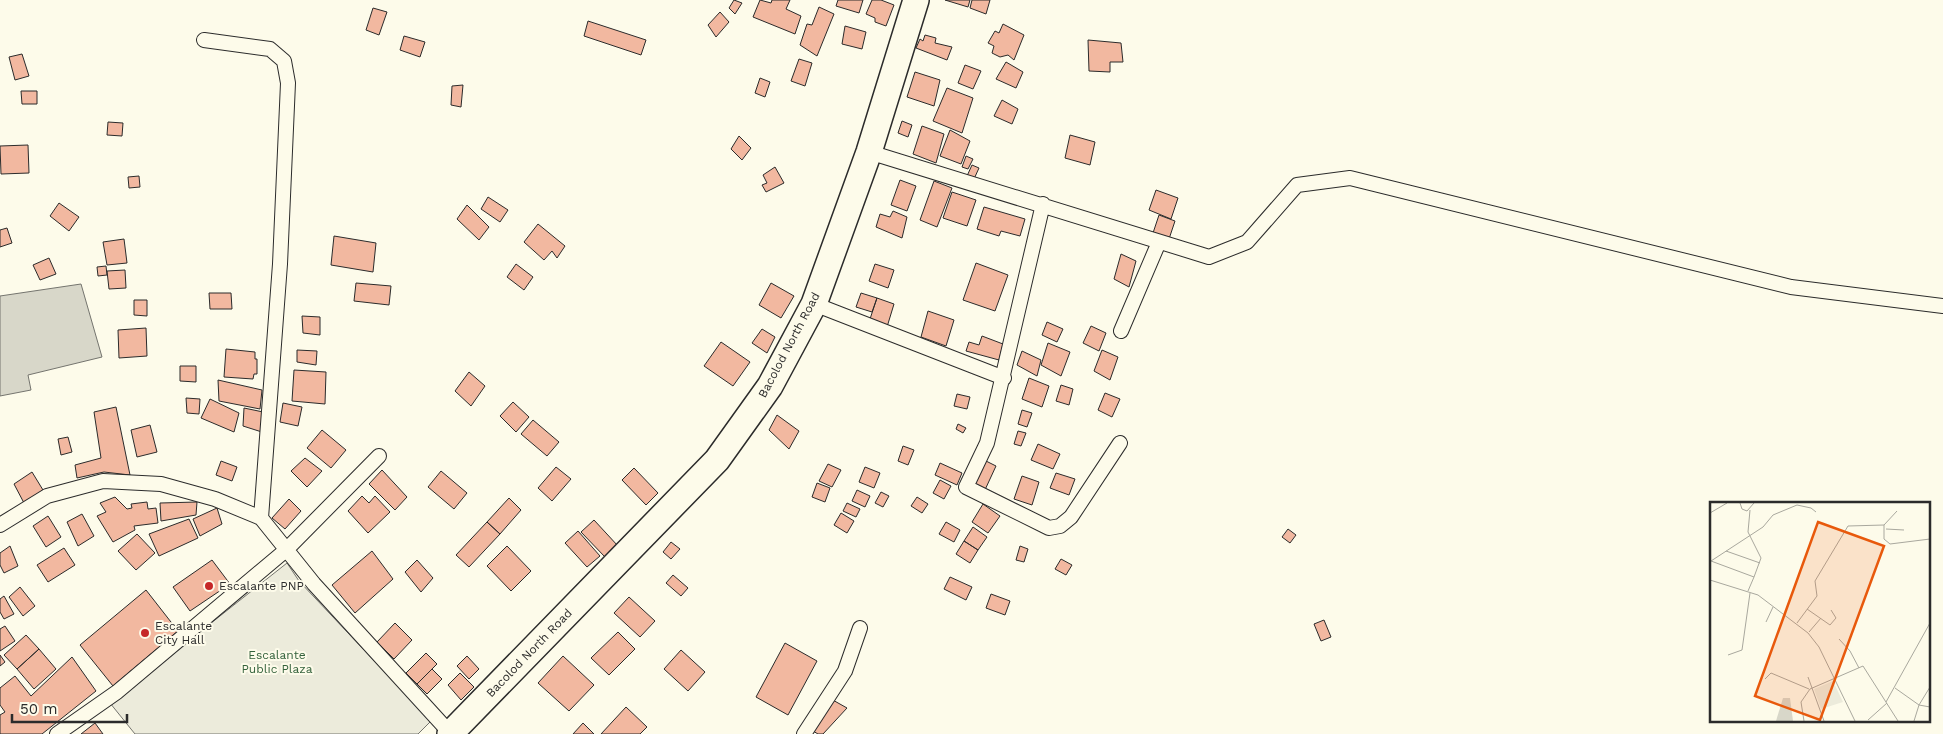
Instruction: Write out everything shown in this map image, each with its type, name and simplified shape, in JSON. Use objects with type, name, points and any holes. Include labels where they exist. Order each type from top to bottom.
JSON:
[{"type":"highway","name":"Bacolod North Road","points":[[451,734],[717,460],[770,386],[814,304],[869,152],[916,0]]},
{"type":"street","points":[[204,40],[270,49],[284,61],[288,83],[280,264],[261,518]]},
{"type":"street","points":[[869,152],[1043,204],[1209,257],[1247,242],[1297,185],[1350,178],[1791,288],[1943,306]]},
{"type":"street","points":[[1043,204],[1004,378],[987,443],[966,487],[1049,528],[1060,526],[1071,517],[1120,443]]},
{"type":"street","points":[[1121,330],[1159,242]]},
{"type":"street","points":[[814,304],[1004,378]]},
{"type":"street","points":[[57,734],[117,692],[286,550],[379,456]]},
{"type":"street","points":[[0,525],[47,496],[103,481],[161,484],[215,499],[261,518],[286,550],[451,734]]},
{"type":"street","points":[[804,734],[845,671],[860,628]]},
{"type":"green space","name":"Escalante Public Plaza","points":[[287,563],[299,581],[431,721],[418,734],[135,734],[110,703]]},
{"type":"shaded area","points":[[81,284],[102,357],[28,375],[31,390],[0,396],[0,296]]},
{"type":"building","points":[[734,0],[742,3],[735,14],[729,8]]},
{"type":"building","points":[[760,0],[771,3],[772,0],[790,0],[786,9],[801,16],[795,34],[753,17]]},
{"type":"building","points":[[838,0],[863,0],[859,13],[836,6]]},
{"type":"building","points":[[872,0],[881,0],[894,5],[886,26],[875,22],[875,18],[866,14]]},
{"type":"building","points":[[945,0],[970,0],[968,7]]},
{"type":"building","points":[[972,0],[990,0],[986,14],[970,8]]},
{"type":"building","points":[[819,7],[834,14],[817,56],[800,45],[807,24],[812,25]]},
{"type":"building","points":[[373,8],[387,12],[379,35],[366,30]]},
{"type":"building","points":[[720,12],[729,22],[716,37],[708,25]]},
{"type":"building","points":[[588,21],[646,40],[641,55],[584,36]]},
{"type":"building","points":[[1003,24],[1024,35],[1014,60],[1008,55],[1000,57],[992,53],[994,46],[988,43],[995,31],[999,33]]},
{"type":"building","points":[[845,26],[866,32],[862,49],[842,44]]},
{"type":"building","points":[[925,35],[936,38],[935,43],[952,47],[947,60],[916,48],[920,39],[923,41]]},
{"type":"building","points":[[404,36],[425,42],[420,57],[400,50]]},
{"type":"building","points":[[1088,40],[1121,43],[1123,62],[1110,62],[1110,72],[1089,71]]},
{"type":"building","points":[[22,54],[29,76],[15,80],[9,57]]},
{"type":"building","points":[[799,59],[812,63],[805,86],[791,81]]},
{"type":"building","points":[[1006,62],[1023,72],[1016,88],[996,79]]},
{"type":"building","points":[[965,65],[981,71],[973,89],[958,83]]},
{"type":"building","points":[[915,72],[940,80],[934,106],[907,97]]},
{"type":"building","points":[[760,78],[770,82],[765,97],[755,93]]},
{"type":"building","points":[[463,85],[461,107],[451,105],[452,86]]},
{"type":"building","points":[[947,88],[973,98],[962,133],[933,121]]},
{"type":"building","points":[[21,91],[37,91],[37,104],[22,104]]},
{"type":"building","points":[[1002,100],[1018,109],[1012,124],[994,116]]},
{"type":"building","points":[[902,121],[912,125],[908,137],[898,133]]},
{"type":"building","points":[[108,122],[123,123],[122,136],[107,135]]},
{"type":"building","points":[[922,126],[944,134],[936,163],[913,154]]},
{"type":"building","points":[[950,130],[970,141],[961,164],[940,156]]},
{"type":"building","points":[[1070,135],[1095,142],[1090,165],[1065,158]]},
{"type":"building","points":[[739,136],[751,148],[742,160],[731,149]]},
{"type":"building","points":[[28,145],[29,173],[1,174],[0,146]]},
{"type":"building","points":[[966,156],[973,159],[968,169],[962,167]]},
{"type":"building","points":[[972,165],[979,168],[974,179],[967,176]]},
{"type":"building","points":[[775,167],[784,183],[766,192],[762,185],[767,183],[763,175]]},
{"type":"building","points":[[139,176],[140,187],[129,188],[128,177]]},
{"type":"building","points":[[900,180],[916,186],[907,211],[891,205]]},
{"type":"building","points":[[934,181],[952,188],[937,227],[920,220]]},
{"type":"building","points":[[1156,190],[1178,198],[1171,219],[1149,210]]},
{"type":"building","points":[[952,192],[976,200],[967,226],[943,218]]},
{"type":"building","points":[[488,197],[508,210],[500,222],[481,209]]},
{"type":"building","points":[[59,203],[79,217],[69,231],[50,216]]},
{"type":"building","points":[[467,205],[489,227],[479,240],[457,219]]},
{"type":"building","points":[[984,207],[1025,219],[1020,236],[1001,231],[999,236],[977,229]]},
{"type":"building","points":[[893,211],[907,217],[902,238],[876,227],[880,214],[890,217]]},
{"type":"building","points":[[1159,215],[1175,221],[1169,239],[1153,233]]},
{"type":"building","points":[[538,224],[565,246],[557,258],[552,251],[544,260],[524,242]]},
{"type":"building","points":[[7,228],[12,243],[0,247],[0,230]]},
{"type":"building","points":[[334,236],[376,243],[373,272],[331,265]]},
{"type":"building","points":[[124,239],[127,263],[107,265],[103,242]]},
{"type":"building","points":[[1121,254],[1136,261],[1129,287],[1114,279]]},
{"type":"building","points":[[49,258],[56,274],[40,280],[33,265]]},
{"type":"building","points":[[976,263],[1008,275],[995,311],[963,300]]},
{"type":"building","points":[[516,264],[533,277],[524,290],[507,277]]},
{"type":"building","points":[[875,264],[894,270],[888,288],[869,281]]},
{"type":"building","points":[[106,266],[107,275],[98,276],[97,267]]},
{"type":"building","points":[[125,270],[126,288],[109,289],[107,271]]},
{"type":"building","points":[[356,283],[391,286],[389,305],[354,301]]},
{"type":"building","points":[[771,283],[794,296],[781,318],[759,305]]},
{"type":"building","points":[[209,293],[231,293],[232,309],[210,309]]},
{"type":"building","points":[[861,293],[877,298],[872,312],[856,307]]},
{"type":"building","points":[[877,298],[894,304],[887,327],[869,322]]},
{"type":"building","points":[[134,300],[147,300],[147,316],[134,315]]},
{"type":"building","points":[[928,311],[954,320],[946,346],[921,337]]},
{"type":"building","points":[[302,316],[320,317],[320,335],[303,333]]},
{"type":"building","points":[[1047,322],[1063,329],[1057,342],[1042,335]]},
{"type":"building","points":[[1091,326],[1106,333],[1099,351],[1083,343]]},
{"type":"building","points":[[146,328],[147,356],[119,358],[118,330]]},
{"type":"building","points":[[762,329],[775,337],[767,353],[752,343]]},
{"type":"building","points":[[982,336],[1003,344],[999,360],[966,351],[969,342],[979,345]]},
{"type":"building","points":[[721,342],[750,362],[733,386],[704,366]]},
{"type":"building","points":[[1048,343],[1070,352],[1061,376],[1041,365]]},
{"type":"building","points":[[226,349],[255,352],[257,374],[254,374],[253,379],[224,377]]},
{"type":"building","points":[[297,350],[317,351],[316,365],[297,362]]},
{"type":"building","points":[[1102,350],[1118,357],[1110,380],[1094,371]]},
{"type":"building","points":[[1022,351],[1041,360],[1037,376],[1017,365]]},
{"type":"building","points":[[180,366],[196,366],[196,382],[180,381]]},
{"type":"building","points":[[294,370],[326,372],[325,404],[292,401]]},
{"type":"building","points":[[469,372],[485,386],[471,406],[455,391]]},
{"type":"building","points":[[1029,378],[1049,386],[1042,407],[1022,399]]},
{"type":"building","points":[[218,380],[262,390],[260,409],[219,401]]},
{"type":"building","points":[[1061,385],[1073,389],[1069,405],[1056,401]]},
{"type":"building","points":[[1105,393],[1120,399],[1112,417],[1098,410]]},
{"type":"building","points":[[957,394],[970,397],[967,409],[954,406]]},
{"type":"building","points":[[186,398],[200,399],[199,414],[187,413]]},
{"type":"building","points":[[210,399],[239,413],[234,432],[201,418]]},
{"type":"building","points":[[513,402],[529,417],[516,432],[500,416]]},
{"type":"building","points":[[283,403],[302,407],[298,426],[280,422]]},
{"type":"building","points":[[116,407],[130,475],[104,472],[77,478],[75,465],[101,458],[94,412]]},
{"type":"building","points":[[244,408],[268,413],[265,433],[243,426]]},
{"type":"building","points":[[1022,410],[1032,413],[1027,427],[1018,424]]},
{"type":"building","points":[[777,415],[799,431],[789,449],[769,430]]},
{"type":"building","points":[[533,420],[559,442],[547,456],[521,434]]},
{"type":"building","points":[[958,424],[966,428],[963,433],[956,429]]},
{"type":"building","points":[[150,425],[157,452],[137,457],[131,430]]},
{"type":"building","points":[[322,430],[346,450],[331,468],[307,448]]},
{"type":"building","points":[[1018,431],[1026,433],[1021,446],[1014,444]]},
{"type":"building","points":[[68,437],[72,452],[61,455],[58,439]]},
{"type":"building","points":[[1038,444],[1060,454],[1053,469],[1031,460]]},
{"type":"building","points":[[903,446],[914,450],[908,465],[898,461]]},
{"type":"building","points":[[305,458],[322,471],[307,487],[291,471]]},
{"type":"building","points":[[984,460],[996,466],[984,492],[971,486]]},
{"type":"building","points":[[221,461],[237,467],[232,481],[216,475]]},
{"type":"building","points":[[940,463],[962,473],[957,485],[935,475]]},
{"type":"building","points":[[828,464],[841,470],[832,487],[819,481]]},
{"type":"building","points":[[556,467],[571,479],[552,501],[538,488]]},
{"type":"building","points":[[865,467],[880,473],[874,488],[859,482]]},
{"type":"building","points":[[634,468],[658,493],[646,505],[622,480]]},
{"type":"building","points":[[382,470],[407,497],[395,510],[369,484]]},
{"type":"building","points":[[441,471],[467,493],[454,509],[428,487]]},
{"type":"building","points":[[32,472],[43,490],[24,503],[14,484]]},
{"type":"building","points":[[1056,473],[1075,479],[1069,495],[1050,488]]},
{"type":"building","points":[[1022,476],[1039,482],[1032,505],[1014,499]]},
{"type":"building","points":[[940,480],[951,486],[944,499],[933,493]]},
{"type":"building","points":[[817,483],[830,488],[825,502],[812,497]]},
{"type":"building","points":[[857,490],[870,496],[865,507],[852,501]]},
{"type":"building","points":[[881,492],[889,496],[883,507],[875,503]]},
{"type":"building","points":[[362,496],[369,503],[375,496],[390,512],[368,533],[348,511]]},
{"type":"building","points":[[115,497],[127,509],[132,508],[131,504],[147,502],[148,509],[156,508],[158,523],[134,526],[135,530],[113,542],[97,516],[106,512],[100,503]]},
{"type":"building","points":[[917,497],[928,504],[922,513],[911,506]]},
{"type":"building","points":[[509,498],[521,510],[500,534],[487,522]]},
{"type":"building","points":[[289,499],[301,511],[285,529],[272,518]]},
{"type":"building","points":[[197,502],[196,515],[161,521],[160,503]]},
{"type":"building","points":[[847,503],[860,509],[856,517],[843,511]]},
{"type":"building","points":[[983,504],[1000,516],[988,533],[972,522]]},
{"type":"building","points":[[217,508],[222,524],[200,536],[193,519]]},
{"type":"building","points":[[841,513],[854,521],[847,533],[834,525]]},
{"type":"building","points":[[82,514],[94,536],[78,546],[67,522]]},
{"type":"building","points":[[48,516],[61,537],[46,547],[33,526]]},
{"type":"building","points":[[189,519],[198,538],[159,556],[149,534]]},
{"type":"building","points":[[594,520],[618,546],[605,557],[581,532]]},
{"type":"building","points":[[487,522],[500,534],[469,567],[456,555]]},
{"type":"building","points":[[946,522],[960,530],[954,542],[939,534]]},
{"type":"building","points":[[973,527],[987,537],[978,550],[964,541]]},
{"type":"building","points":[[1288,529],[1296,535],[1290,543],[1282,537]]},
{"type":"building","points":[[578,531],[600,556],[587,567],[565,543]]},
{"type":"building","points":[[137,534],[155,553],[136,570],[118,551]]},
{"type":"building","points":[[964,541],[978,550],[970,563],[956,554]]},
{"type":"building","points":[[671,542],[680,549],[671,559],[663,552]]},
{"type":"building","points":[[10,546],[18,566],[4,573],[0,565],[0,553]]},
{"type":"building","points":[[507,546],[531,571],[511,591],[487,566]]},
{"type":"building","points":[[1020,546],[1028,549],[1024,562],[1016,560]]},
{"type":"building","points":[[64,548],[75,565],[48,582],[37,565]]},
{"type":"building","points":[[372,551],[393,579],[355,613],[332,585]]},
{"type":"building","points":[[1061,559],[1072,565],[1066,575],[1055,569]]},
{"type":"building","points":[[212,560],[230,584],[190,611],[173,587]]},
{"type":"building","points":[[417,560],[433,578],[421,592],[405,572]]},
{"type":"building","points":[[673,575],[688,588],[681,596],[666,583]]},
{"type":"building","points":[[950,577],[972,587],[966,600],[944,589]]},
{"type":"building","points":[[20,587],[35,606],[23,616],[9,597]]},
{"type":"building","points":[[146,590],[178,631],[113,686],[80,645]]},
{"type":"building","points":[[991,594],[1010,601],[1005,615],[986,608]]},
{"type":"building","points":[[4,596],[14,614],[4,619],[0,612],[0,599]]},
{"type":"building","points":[[629,597],[655,621],[640,637],[614,613]]},
{"type":"building","points":[[1324,620],[1331,637],[1321,641],[1314,624]]},
{"type":"building","points":[[395,623],[412,640],[394,659],[377,642]]},
{"type":"building","points":[[5,626],[15,641],[0,651],[0,629]]},
{"type":"building","points":[[618,632],[635,649],[609,675],[591,658]]},
{"type":"building","points":[[26,635],[39,649],[17,669],[4,655]]},
{"type":"building","points":[[785,643],[817,661],[788,715],[756,697]]},
{"type":"building","points":[[39,649],[56,669],[34,689],[17,669]]},
{"type":"building","points":[[681,650],[705,672],[688,691],[664,669]]},
{"type":"building","points":[[426,653],[437,664],[417,684],[406,673]]},
{"type":"building","points":[[0,655],[5,662],[0,666]]},
{"type":"building","points":[[467,656],[479,669],[469,679],[457,666]]},
{"type":"building","points":[[563,656],[594,685],[569,711],[538,683]]},
{"type":"building","points":[[72,657],[96,691],[42,734],[0,734],[0,715],[5,712],[0,705],[0,688],[15,676],[31,696]]},
{"type":"building","points":[[432,669],[442,679],[427,694],[417,684]]},
{"type":"building","points":[[460,673],[474,687],[461,700],[448,685]]},
{"type":"building","points":[[831,699],[847,708],[823,734],[818,734],[813,731]]},
{"type":"building","points":[[626,707],[647,727],[640,734],[601,734]]},
{"type":"building","points":[[95,723],[103,734],[81,734]]},
{"type":"building","points":[[583,723],[594,734],[573,734]]},
{"type":"place","name":"Escalante PNP","points":[[209,586]]},
{"type":"place","name":"Escalante City Hall","points":[[145,633]]}]
